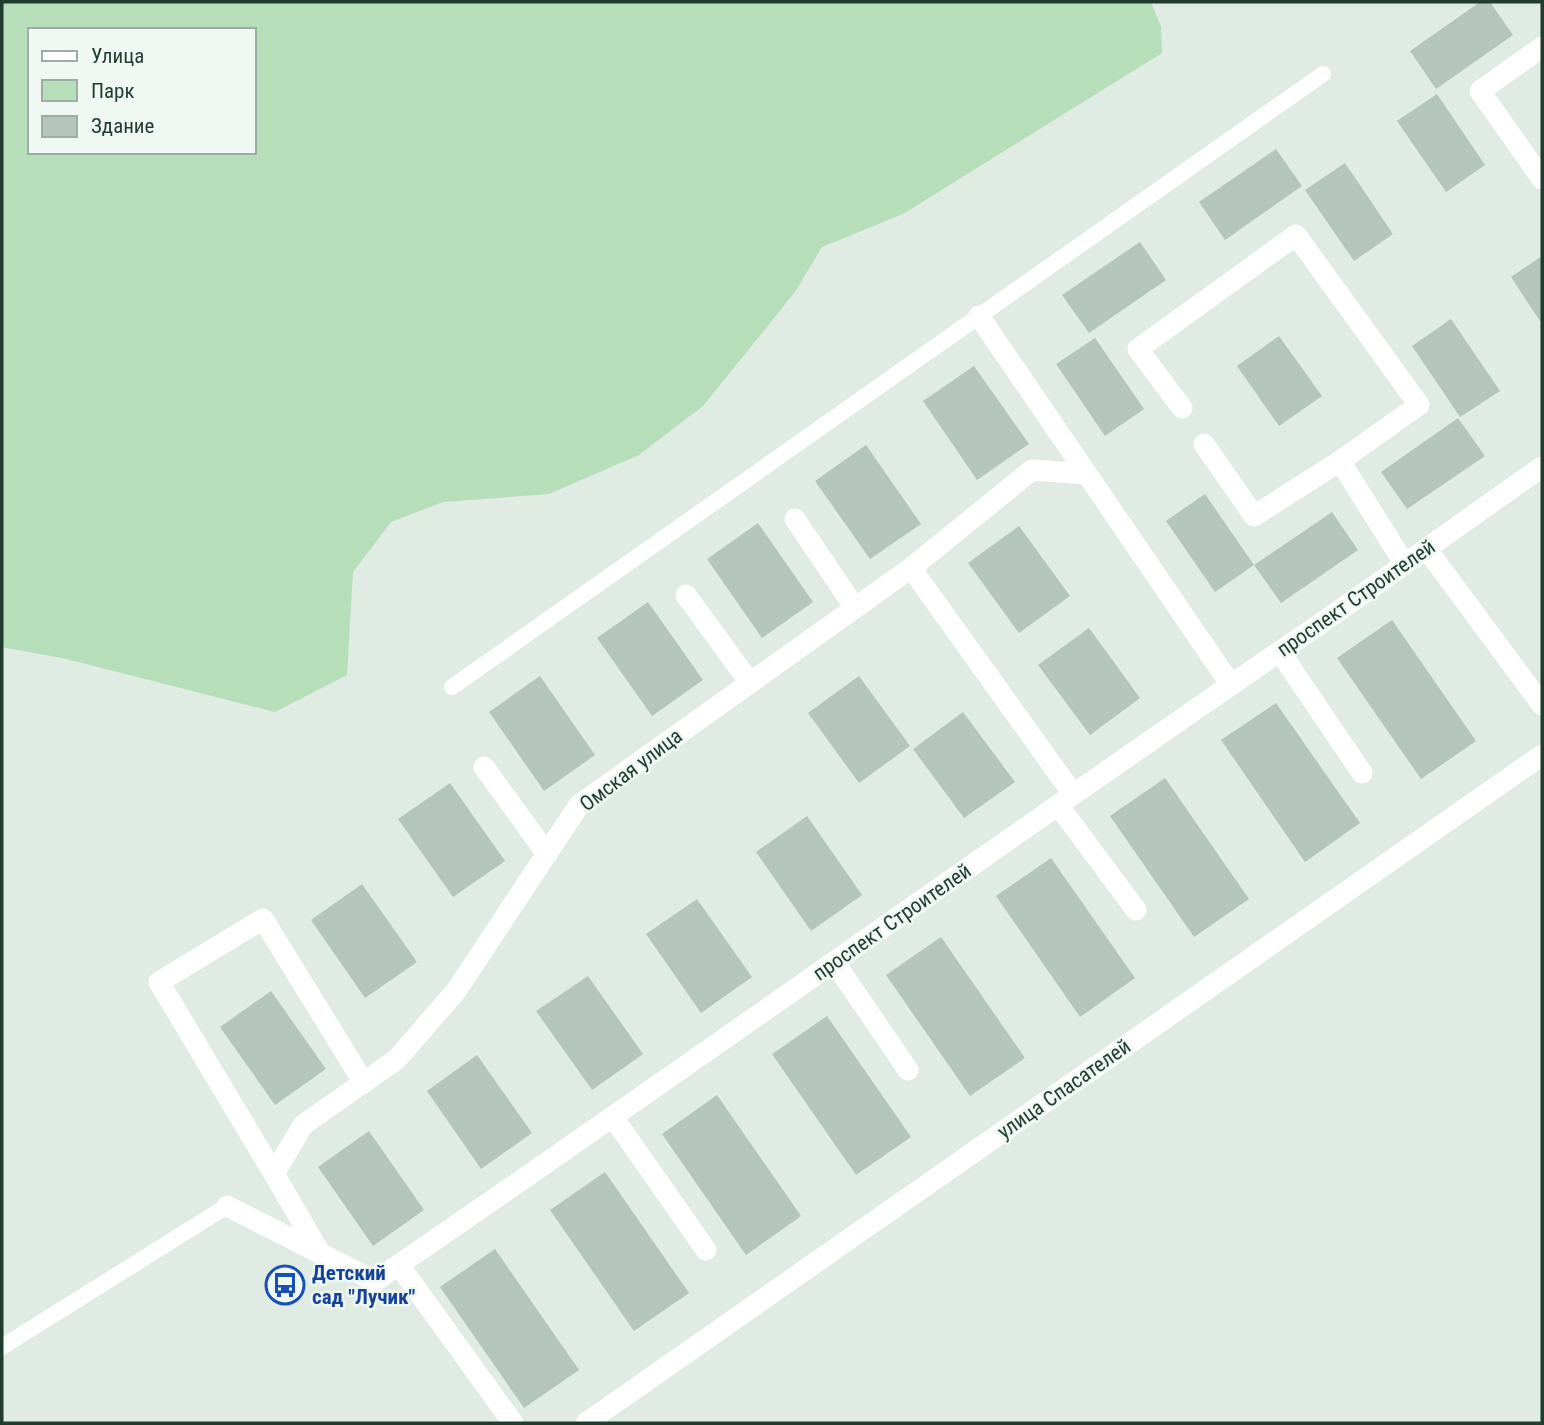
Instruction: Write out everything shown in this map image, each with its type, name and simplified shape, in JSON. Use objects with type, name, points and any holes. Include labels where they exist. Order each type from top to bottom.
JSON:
[{"type":"street","points":[[1542,47],[1480,91],[1542,179]]},
{"type":"street","points":[[1182,408],[1138,349],[1296,235],[1419,405],[1340,461],[1254,516],[1204,444]]},
{"type":"street","points":[[979,316],[1230,685]]},
{"type":"street","points":[[1340,461],[1404,564]]},
{"type":"street","name":"Омская улица","points":[[274,1174],[303,1125],[397,1059],[456,990],[579,805],[911,568],[1032,470],[1087,474]]},
{"type":"street","name":"проспект Строителей","points":[[228,1206],[375,1281],[835,963],[1426,548],[1539,476]]},
{"type":"street","points":[[795,519],[855,608]]},
{"type":"street","points":[[1426,548],[1542,705]]},
{"type":"street","points":[[911,568],[1066,799],[1136,910]]},
{"type":"street","points":[[686,595],[750,683]]},
{"type":"street","points":[[1280,652],[1362,773]]},
{"type":"street","name":"улица Спасателей","points":[[586,1423],[1542,755]]},
{"type":"street","points":[[484,768],[547,853]]},
{"type":"street","points":[[321,1253],[159,982],[263,919],[364,1083]]},
{"type":"street","points":[[835,963],[908,1070]]},
{"type":"street","points":[[613,1117],[706,1250]]},
{"type":"street","points":[[399,1265],[513,1423]]},
{"type":"lane","points":[[452,687],[1323,75]]},
{"type":"lane","points":[[2,1347],[228,1206]]},
{"type":"green space","points":[[2,2],[1151,2],[1161,27],[1162,53],[903,214],[822,247],[795,292],[703,406],[639,455],[549,494],[443,502],[391,522],[353,572],[347,675],[275,712],[67,659],[2,647]]},
{"type":"building","points":[[1480,2],[1490,2],[1513,35],[1436,89],[1410,51]]},
{"type":"building","points":[[1437,94],[1485,165],[1446,192],[1397,121]]},
{"type":"building","points":[[1276,149],[1302,186],[1225,240],[1199,202]]},
{"type":"building","points":[[1345,163],[1393,234],[1354,261],[1305,190]]},
{"type":"building","points":[[1140,242],[1166,280],[1089,333],[1062,295]]},
{"type":"building","points":[[1542,256],[1542,324],[1511,277]]},
{"type":"building","points":[[1451,319],[1500,391],[1460,417],[1412,346]]},
{"type":"building","points":[[1279,336],[1322,396],[1279,426],[1237,366]]},
{"type":"building","points":[[1095,338],[1144,409],[1105,436],[1056,364]]},
{"type":"building","points":[[974,366],[1029,444],[977,480],[923,401]]},
{"type":"building","points":[[1458,418],[1485,456],[1407,509],[1381,472]]},
{"type":"building","points":[[866,445],[921,524],[870,559],[815,481]]},
{"type":"building","points":[[1205,494],[1254,565],[1215,592],[1166,521]]},
{"type":"building","points":[[1332,512],[1358,550],[1281,603],[1254,565]]},
{"type":"building","points":[[758,523],[813,602],[762,638],[707,559]]},
{"type":"building","points":[[1019,526],[1070,596],[1019,633],[968,563]]},
{"type":"building","points":[[648,602],[703,680],[652,716],[597,638]]},
{"type":"building","points":[[1392,620],[1476,741],[1421,779],[1337,658]]},
{"type":"building","points":[[1089,628],[1140,698],[1090,735],[1038,665]]},
{"type":"building","points":[[540,676],[595,755],[544,791],[489,712]]},
{"type":"building","points":[[859,676],[910,746],[859,783],[808,713]]},
{"type":"building","points":[[1276,703],[1360,823],[1305,862],[1221,740]]},
{"type":"building","points":[[963,712],[1015,782],[964,818],[913,749]]},
{"type":"building","points":[[1165,778],[1249,899],[1194,937],[1110,816]]},
{"type":"building","points":[[450,783],[505,861],[453,897],[398,819]]},
{"type":"building","points":[[807,816],[862,895],[811,931],[756,852]]},
{"type":"building","points":[[1051,858],[1135,978],[1080,1017],[996,896]]},
{"type":"building","points":[[362,884],[417,962],[365,998],[311,920]]},
{"type":"building","points":[[697,899],[752,977],[701,1013],[646,934]]},
{"type":"building","points":[[941,937],[1025,1058],[970,1096],[886,975]]},
{"type":"building","points":[[588,976],[643,1054],[592,1090],[536,1011]]},
{"type":"building","points":[[271,991],[326,1069],[275,1105],[220,1027]]},
{"type":"building","points":[[827,1016],[911,1137],[856,1175],[772,1054]]},
{"type":"building","points":[[477,1055],[532,1133],[481,1169],[427,1091]]},
{"type":"building","points":[[717,1095],[801,1216],[746,1255],[662,1134]]},
{"type":"building","points":[[369,1131],[424,1210],[373,1246],[318,1167]]},
{"type":"building","points":[[605,1172],[689,1293],[634,1331],[550,1210]]},
{"type":"building","points":[[495,1249],[579,1370],[524,1408],[440,1287]]},
{"type":"place","name":"Детский сад \"Лучик\"","points":[[285,1285]]}]
